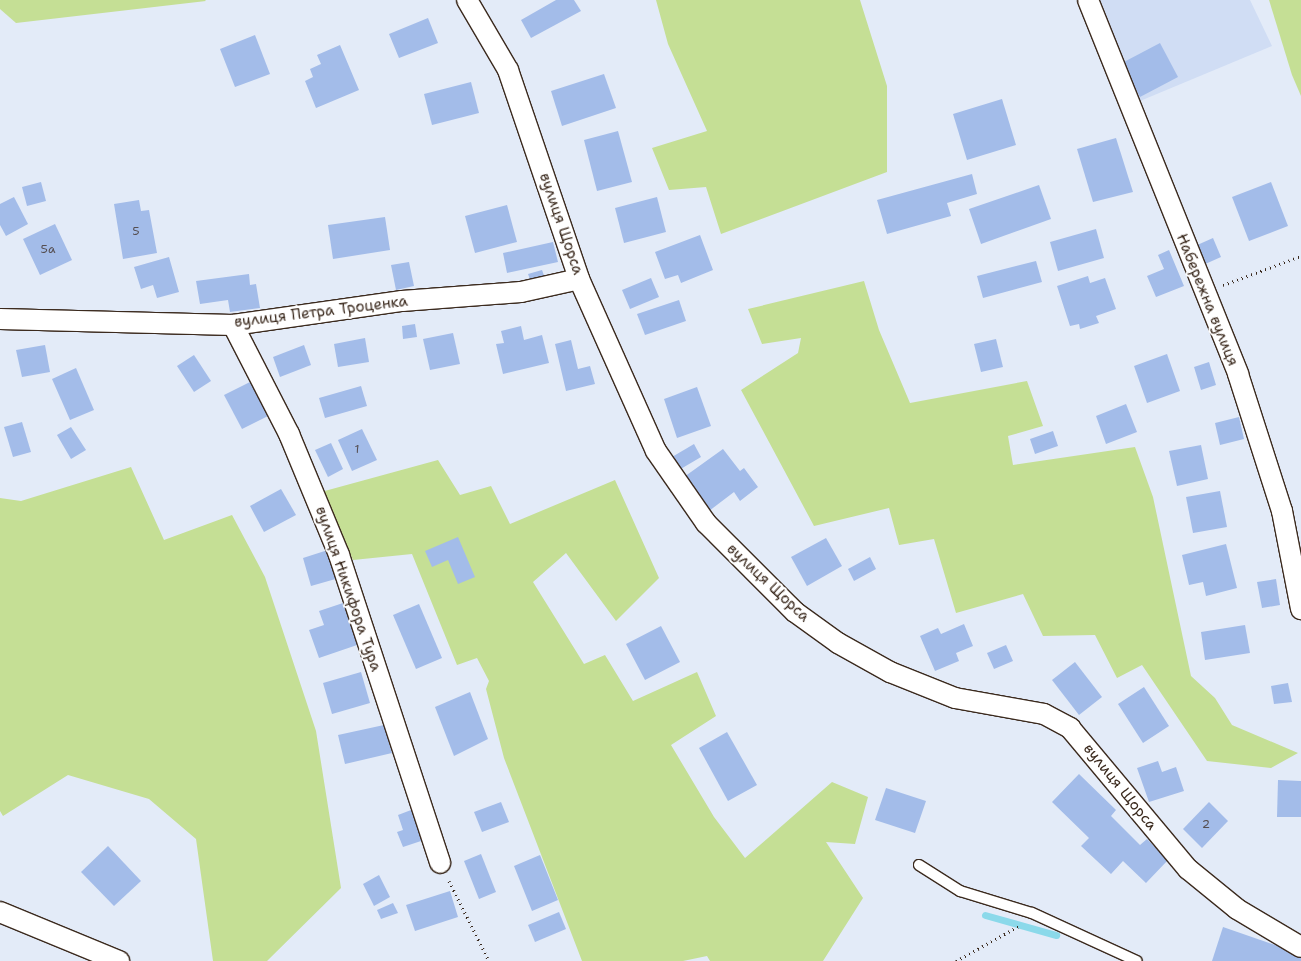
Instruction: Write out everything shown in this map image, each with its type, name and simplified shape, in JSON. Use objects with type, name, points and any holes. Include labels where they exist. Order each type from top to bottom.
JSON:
[{"type":"street","name":"вулиця Щорса","points":[[468,0],[508,70],[579,279],[656,451],[706,523],[795,612],[838,643],[890,672],[955,698],[1044,714],[1070,728],[1188,869],[1237,909],[1301,946]]},
{"type":"street","name":"Набережна вулиця","points":[[1088,0],[1238,374],[1282,511],[1301,609]]},
{"type":"street","name":"вулиця Петра Троценка","points":[[0,319],[233,325],[402,302],[522,292],[579,279]]},
{"type":"street","name":"вулиця Никифора Тура","points":[[233,325],[289,434],[339,555],[440,863]]},
{"type":"street","points":[[0,912],[119,961]]},
{"type":"lane","points":[[919,865],[960,891],[1032,913],[1137,961]]},
{"type":"path","points":[[1204,293],[1301,256]]},
{"type":"path","points":[[440,863],[489,961]]},
{"type":"path","points":[[956,961],[1016,928]]},
{"type":"shaded area","points":[[1095,0],[1250,0],[1272,46],[1140,101],[1114,58]]},
{"type":"green space","points":[[0,0],[206,1],[16,23],[0,9]]},
{"type":"green space","points":[[656,0],[860,0],[887,86],[887,172],[721,234],[706,187],[669,190],[652,148],[707,131],[668,44]]},
{"type":"green space","points":[[1269,0],[1301,0],[1301,96],[1292,75]]},
{"type":"green space","points":[[864,281],[879,330],[910,403],[1027,381],[1043,426],[1008,436],[1013,465],[1135,447],[1153,497],[1191,676],[1215,698],[1232,725],[1298,753],[1271,768],[1207,761],[1142,665],[1117,678],[1095,635],[1043,636],[1023,594],[956,613],[934,539],[899,545],[889,508],[814,526],[741,390],[798,353],[801,338],[762,344],[748,309]]},
{"type":"green space","points":[[438,460],[460,495],[491,486],[510,524],[615,480],[659,578],[616,621],[566,553],[533,582],[584,664],[605,655],[633,701],[697,672],[716,716],[671,745],[714,817],[745,858],[832,782],[868,797],[855,844],[826,842],[863,898],[823,961],[710,961],[707,956],[683,961],[582,961],[504,758],[486,689],[489,681],[477,658],[457,665],[412,554],[353,560],[321,492]]},
{"type":"green space","points":[[131,467],[164,540],[232,515],[265,577],[316,731],[341,888],[267,961],[213,961],[196,839],[149,799],[68,775],[3,816],[0,811],[0,498],[21,501]]},
{"type":"building","points":[[556,0],[574,0],[581,11],[531,38],[521,20]]},
{"type":"building","points":[[428,18],[438,43],[399,58],[389,34]]},
{"type":"building","points":[[255,35],[270,74],[235,87],[220,49]]},
{"type":"building","points":[[1160,43],[1178,77],[1140,97],[1122,63]]},
{"type":"building","points":[[340,45],[359,90],[316,108],[305,81],[313,77],[310,69],[321,64],[317,55]]},
{"type":"building","points":[[604,74],[616,108],[562,126],[551,91]]},
{"type":"building","points":[[471,82],[479,113],[432,125],[424,94]]},
{"type":"building","points":[[1002,99],[1016,145],[967,160],[953,114]]},
{"type":"building","points":[[618,131],[632,182],[597,191],[584,140]]},
{"type":"building","points":[[1116,138],[1133,192],[1093,202],[1077,149]]},
{"type":"building","points":[[972,174],[977,194],[947,203],[951,216],[887,234],[877,200]]},
{"type":"building","points":[[41,182],[46,201],[27,206],[22,187]]},
{"type":"building","points":[[1271,182],[1288,226],[1249,241],[1232,197]]},
{"type":"building","points":[[1039,185],[1051,219],[981,244],[969,209]]},
{"type":"building","points":[[14,197],[28,224],[6,236],[0,225],[0,204]]},
{"type":"building","points":[[657,197],[666,232],[624,243],[615,208]]},
{"type":"building","points":[[139,200],[141,211],[149,210],[157,253],[123,259],[114,204]]},
{"type":"building","points":[[507,205],[517,242],[475,253],[465,216]]},
{"type":"building","points":[[385,217],[390,250],[333,259],[328,225]]},
{"type":"building","points":[[55,224],[72,260],[40,275],[23,239]]},
{"type":"building","points":[[1096,229],[1104,258],[1058,271],[1050,242]]},
{"type":"building","points":[[700,235],[713,270],[681,283],[678,275],[665,279],[655,252]]},
{"type":"building","points":[[1213,238],[1221,257],[1203,265],[1195,246]]},
{"type":"building","points":[[553,242],[558,262],[507,273],[503,253]]},
{"type":"building","points":[[1169,250],[1184,286],[1156,297],[1147,276],[1164,269],[1158,255]]},
{"type":"building","points":[[169,257],[179,292],[157,298],[153,285],[141,289],[134,267]]},
{"type":"building","points":[[1036,261],[1042,282],[983,298],[977,276]]},
{"type":"building","points":[[409,262],[414,286],[396,290],[391,265]]},
{"type":"building","points":[[542,270],[546,281],[532,285],[528,274]]},
{"type":"building","points":[[249,274],[250,285],[256,284],[260,308],[230,312],[228,300],[200,304],[196,281]]},
{"type":"building","points":[[1088,276],[1090,283],[1105,278],[1116,309],[1096,316],[1099,323],[1080,329],[1079,324],[1070,326],[1057,286]]},
{"type":"building","points":[[651,278],[659,297],[630,309],[622,290]]},
{"type":"building","points":[[679,300],[686,321],[645,335],[637,314]]},
{"type":"building","points":[[415,324],[417,337],[403,339],[402,326]]},
{"type":"building","points":[[521,326],[524,340],[542,335],[549,363],[503,374],[496,344],[504,343],[501,331]]},
{"type":"building","points":[[453,333],[460,364],[430,370],[423,339]]},
{"type":"building","points":[[365,338],[369,362],[338,367],[334,344]]},
{"type":"building","points":[[996,339],[1003,367],[981,372],[974,344]]},
{"type":"building","points":[[571,340],[578,369],[590,366],[595,384],[566,391],[555,344]]},
{"type":"building","points":[[45,345],[50,372],[22,377],[16,350]]},
{"type":"building","points":[[304,345],[311,365],[280,377],[273,357]]},
{"type":"building","points":[[1167,354],[1180,391],[1147,403],[1134,366]]},
{"type":"building","points":[[194,355],[211,381],[194,392],[177,366]]},
{"type":"building","points":[[1209,362],[1216,385],[1201,390],[1194,367]]},
{"type":"building","points":[[76,368],[94,410],[70,420],[52,379]]},
{"type":"building","points":[[250,382],[268,416],[242,429],[224,395]]},
{"type":"building","points":[[361,386],[367,406],[325,418],[319,398]]},
{"type":"building","points":[[697,387],[711,426],[677,438],[664,399]]},
{"type":"building","points":[[1126,404],[1137,432],[1106,444],[1096,416]]},
{"type":"building","points":[[1239,417],[1244,439],[1220,445],[1215,423]]},
{"type":"building","points":[[22,422],[31,452],[13,457],[4,427]]},
{"type":"building","points":[[71,427],[86,450],[71,459],[57,435]]},
{"type":"building","points":[[362,429],[377,460],[352,471],[338,440]]},
{"type":"building","points":[[1053,431],[1058,446],[1035,454],[1030,439]]},
{"type":"building","points":[[331,443],[343,469],[328,477],[315,450]]},
{"type":"building","points":[[694,444],[701,457],[679,470],[672,457]]},
{"type":"building","points":[[1201,445],[1208,479],[1177,486],[1169,451]]},
{"type":"building","points":[[723,449],[740,471],[744,468],[758,487],[740,501],[734,492],[709,511],[684,477]]},
{"type":"building","points":[[281,489],[296,515],[264,532],[250,506]]},
{"type":"building","points":[[1220,491],[1227,527],[1193,533],[1186,497]]},
{"type":"building","points":[[458,537],[475,577],[458,584],[448,560],[432,567],[425,551]]},
{"type":"building","points":[[826,538],[842,566],[807,586],[791,557]]},
{"type":"building","points":[[1226,544],[1237,588],[1206,596],[1203,582],[1189,585],[1182,555]]},
{"type":"building","points":[[331,549],[339,578],[311,586],[303,558]]},
{"type":"building","points":[[870,557],[876,569],[854,581],[848,569]]},
{"type":"building","points":[[1276,579],[1280,605],[1262,608],[1257,582]]},
{"type":"building","points":[[349,601],[360,644],[319,658],[309,630],[324,625],[319,611]]},
{"type":"building","points":[[419,604],[442,658],[416,669],[393,615]]},
{"type":"building","points":[[964,624],[973,646],[956,653],[959,661],[935,671],[920,636],[938,628],[941,634]]},
{"type":"building","points":[[1245,625],[1250,653],[1205,660],[1201,632]]},
{"type":"building","points":[[661,626],[680,662],[645,680],[626,644]]},
{"type":"building","points":[[1006,645],[1013,661],[994,669],[987,653]]},
{"type":"building","points":[[1075,662],[1102,697],[1079,715],[1052,680]]},
{"type":"building","points":[[361,672],[370,703],[332,714],[323,683]]},
{"type":"building","points":[[1288,683],[1292,702],[1274,704],[1271,686]]},
{"type":"building","points":[[1144,687],[1169,726],[1143,743],[1118,704]]},
{"type":"building","points":[[470,692],[488,739],[454,756],[435,707]]},
{"type":"building","points":[[384,725],[392,753],[345,764],[338,735]]},
{"type":"building","points":[[727,732],[757,785],[728,801],[699,748]]},
{"type":"building","points":[[1158,761],[1162,772],[1176,767],[1184,791],[1149,802],[1137,768]]},
{"type":"building","points":[[1079,774],[1116,810],[1111,816],[1140,845],[1147,839],[1168,860],[1146,883],[1123,861],[1111,874],[1081,846],[1089,838],[1052,802]]},
{"type":"building","points":[[1278,780],[1301,781],[1301,817],[1277,817]]},
{"type":"building","points":[[886,788],[926,801],[915,833],[875,820]]},
{"type":"building","points":[[501,802],[509,822],[482,832],[474,812]]},
{"type":"building","points":[[1209,802],[1228,821],[1202,848],[1183,829]]},
{"type":"building","points":[[419,807],[430,838],[403,847],[397,832],[403,830],[398,815]]},
{"type":"building","points":[[108,846],[141,881],[114,906],[81,872]]},
{"type":"building","points":[[481,854],[496,892],[479,899],[464,861]]},
{"type":"building","points":[[540,855],[558,900],[532,911],[514,866]]},
{"type":"building","points":[[379,875],[390,897],[374,906],[363,884]]},
{"type":"building","points":[[450,891],[458,917],[415,931],[406,905]]},
{"type":"building","points":[[393,903],[398,913],[381,919],[377,910]]},
{"type":"building","points":[[559,912],[566,929],[535,942],[528,925]]},
{"type":"building","points":[[1223,927],[1301,954],[1301,961],[1212,961]]},
{"type":"waterway","points":[[985,915],[1056,935]]}]
